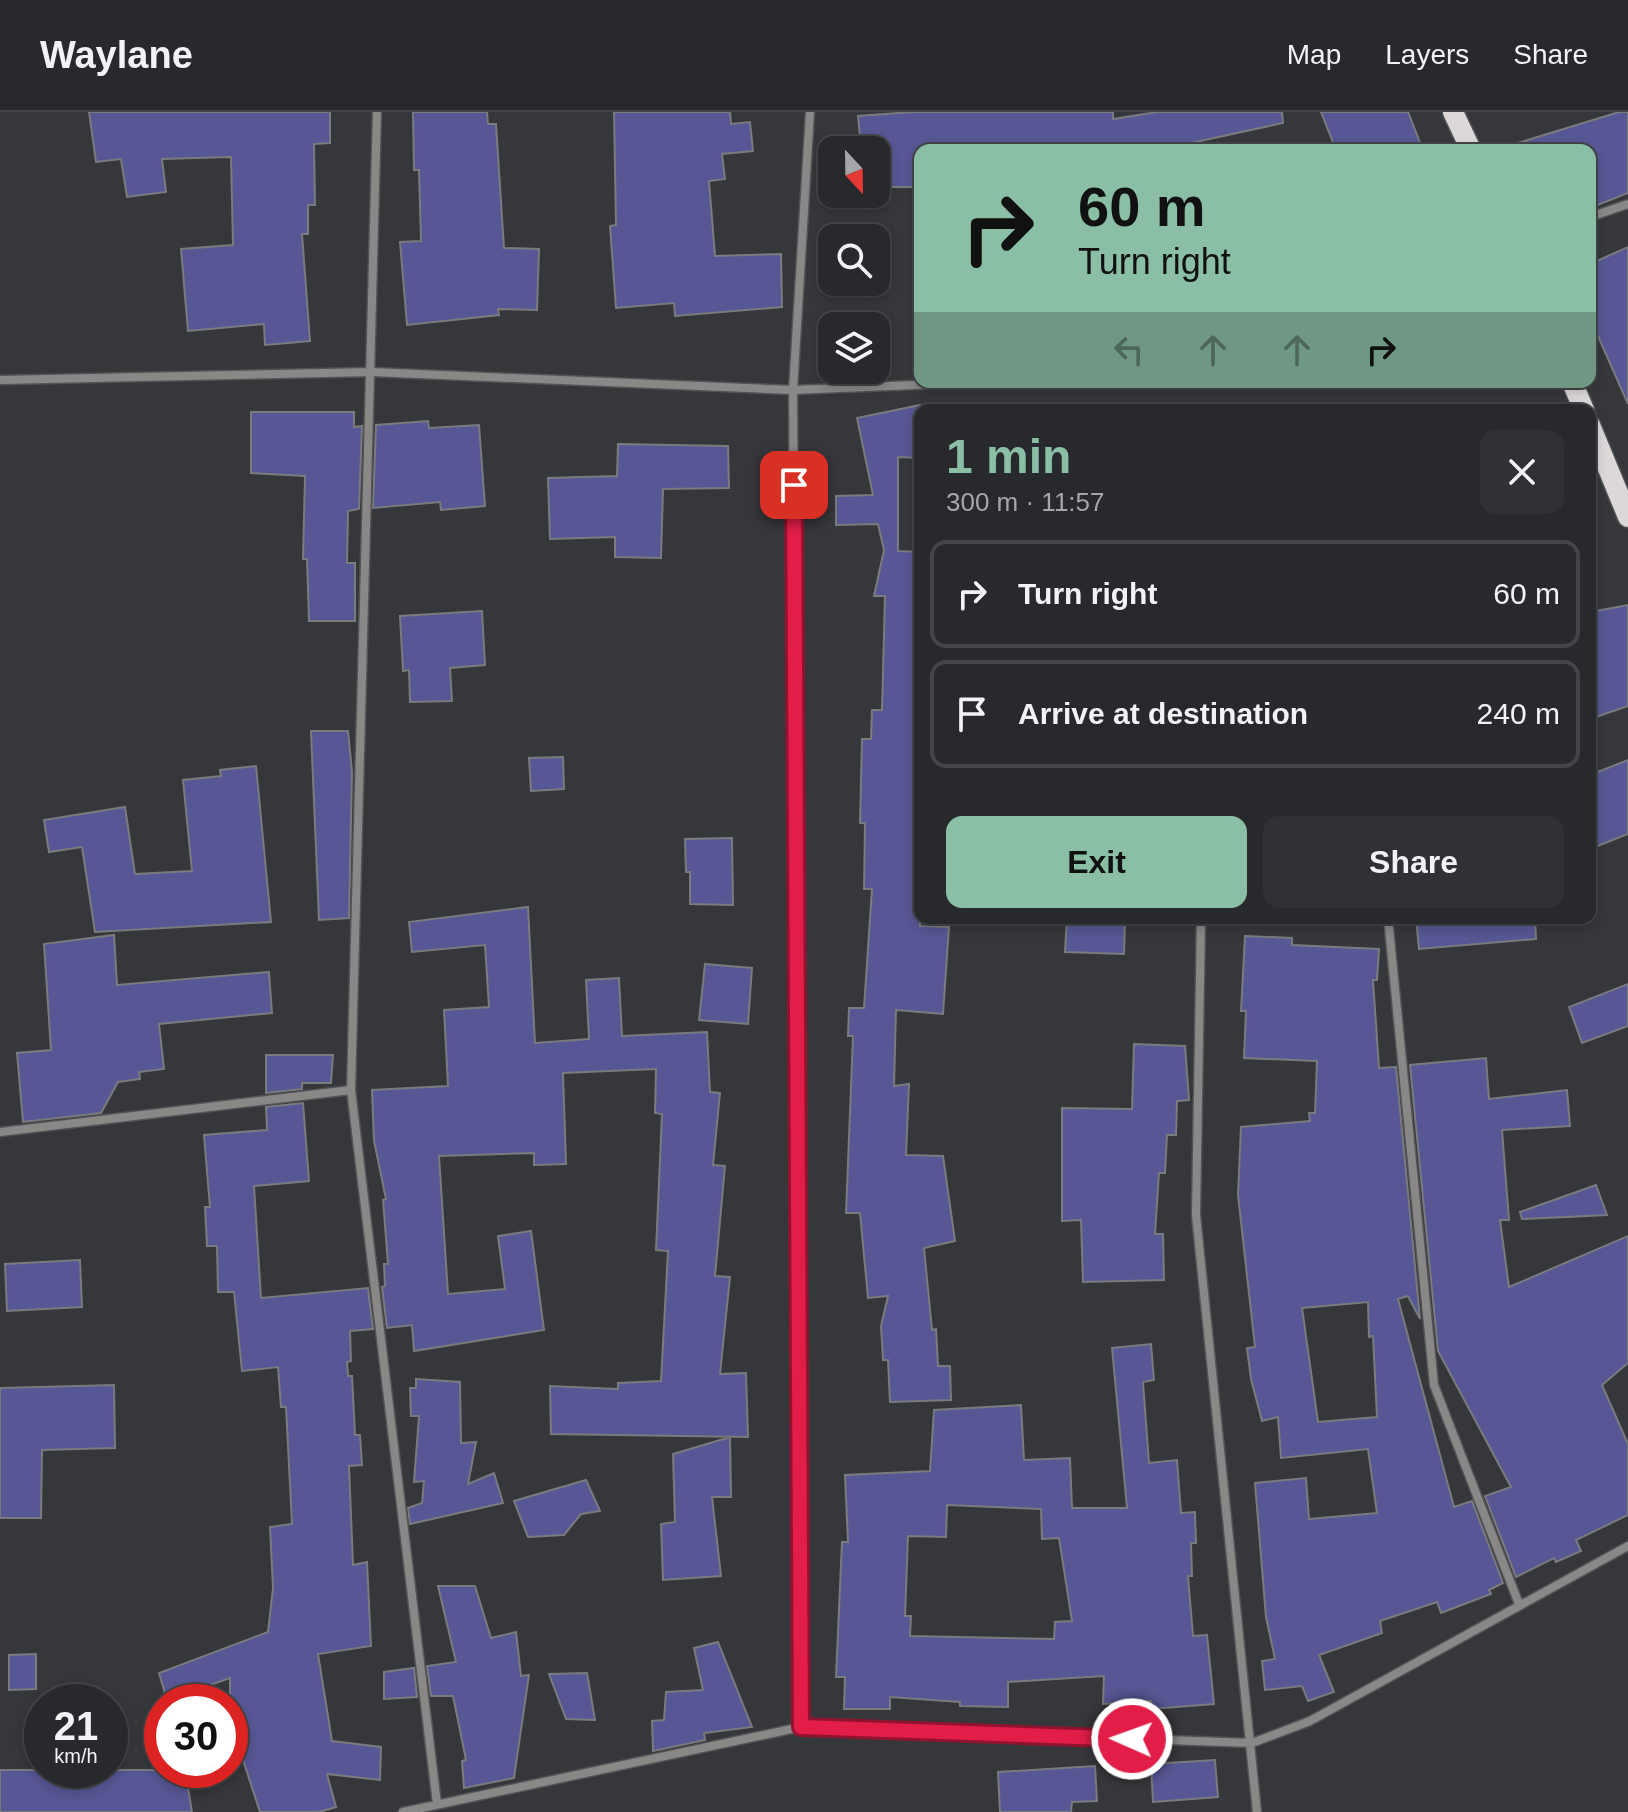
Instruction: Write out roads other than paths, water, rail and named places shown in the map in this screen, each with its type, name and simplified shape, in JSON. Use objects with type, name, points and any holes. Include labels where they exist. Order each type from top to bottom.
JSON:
[{"type":"main road","points":[[1453,112],[1468,144]]},
{"type":"main road","points":[[1596,440],[1628,517]]},
{"type":"street","points":[[377,112],[351,1090],[437,1804]]},
{"type":"street","points":[[801,1727],[793,390],[810,112]]},
{"type":"street","points":[[1596,215],[1628,204]]},
{"type":"street","points":[[0,380],[372,372],[793,390],[914,385]]},
{"type":"street","points":[[1201,924],[1196,1215],[1257,1812]]},
{"type":"street","points":[[1389,924],[1434,1385],[1519,1604]]},
{"type":"street","points":[[0,1132],[351,1090]]},
{"type":"street","points":[[403,1812],[801,1727],[1252,1743],[1310,1721],[1628,1546]]}]
